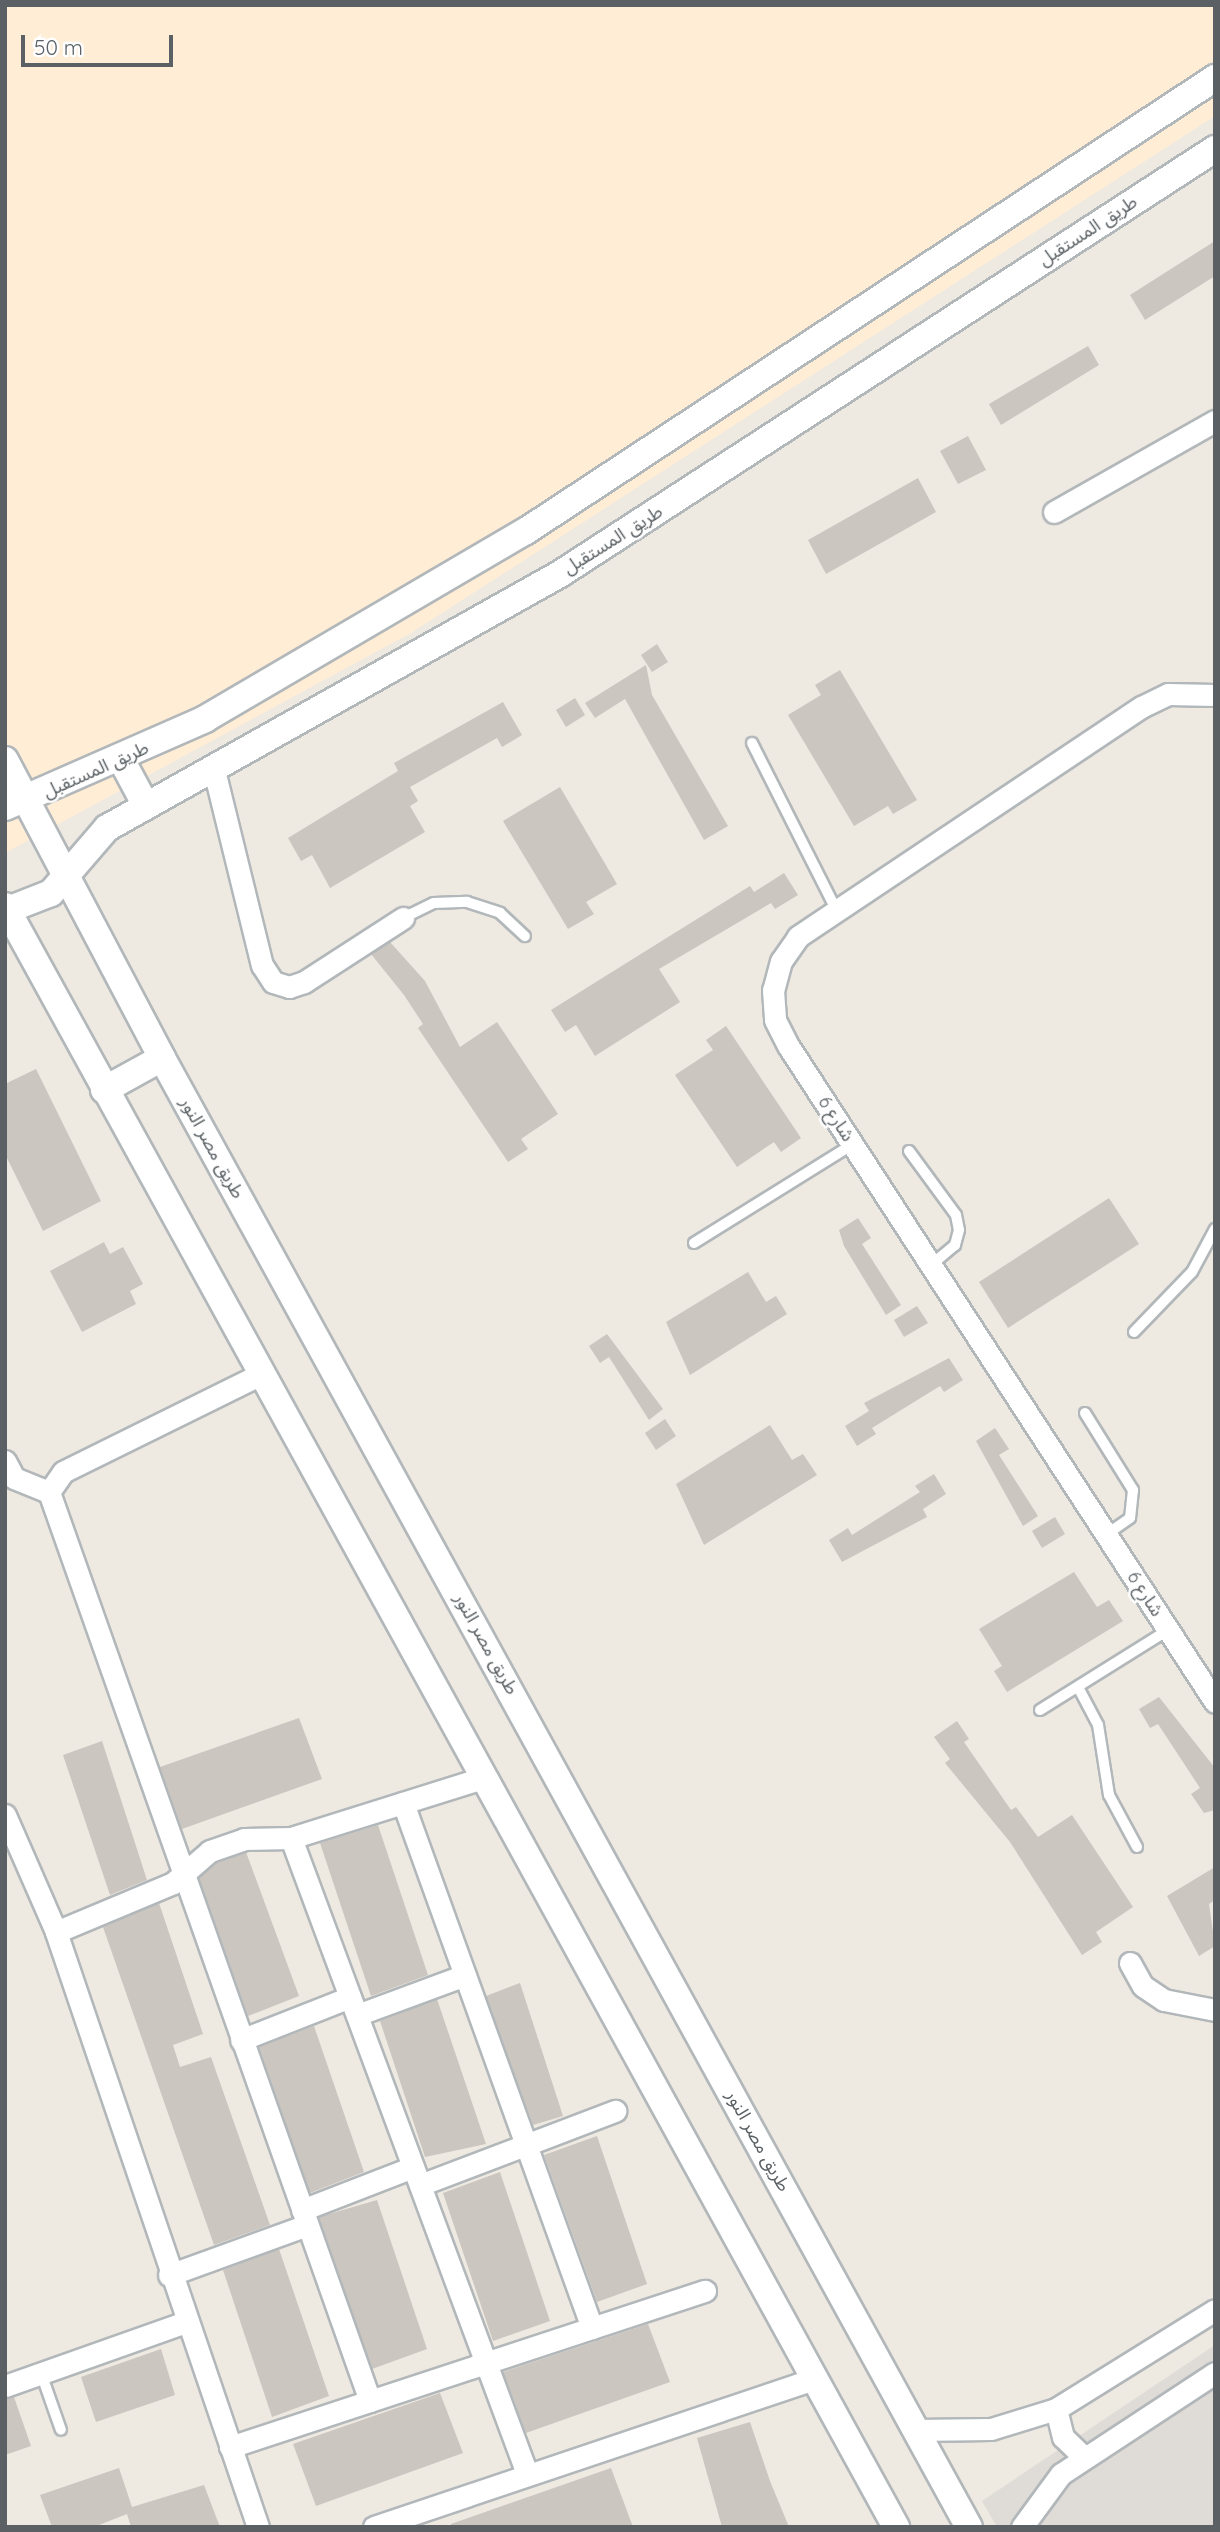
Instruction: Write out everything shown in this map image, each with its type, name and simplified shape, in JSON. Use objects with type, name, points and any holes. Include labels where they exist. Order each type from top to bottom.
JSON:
[{"type":"street","name":"طريق المستقبل","points":[[16,804],[122,761],[205,719],[684,432],[1215,78]]},
{"type":"street","name":"طريق المستقبل","points":[[6,909],[31,906],[66,875],[107,828],[560,574],[1215,149]]},
{"type":"street","points":[[1054,512],[1215,421]]},
{"type":"street","name":"شارع 6","points":[[1215,695],[1168,694],[1141,707],[798,937],[781,961],[773,990],[775,1020],[789,1047],[1215,1702]]},
{"type":"street","name":"طريق مصر النور","points":[[5,760],[16,804],[66,875],[162,1058],[969,2527]]},
{"type":"street","points":[[122,761],[146,806]]},
{"type":"street","points":[[214,770],[262,965],[273,982],[289,987],[304,982],[403,918]]},
{"type":"street","points":[[6,909],[896,2527]]},
{"type":"street","points":[[104,1090],[162,1058]]},
{"type":"street","points":[[48,1492],[63,1472],[261,1374]]},
{"type":"street","points":[[5,1461],[14,1478],[48,1492],[370,2401]]},
{"type":"street","points":[[56,1932],[182,1874],[210,1851],[244,1839],[290,1838],[483,1777]]},
{"type":"street","points":[[403,1803],[592,2328]]},
{"type":"street","points":[[7,1823],[56,1932],[169,2275],[258,2527]]},
{"type":"street","points":[[290,1838],[526,2471]]},
{"type":"street","points":[[1130,1964],[1143,1986],[1164,2000],[1215,2010]]},
{"type":"street","points":[[241,2040],[465,1975]]},
{"type":"street","points":[[169,2275],[305,2218],[417,2176],[526,2145],[615,2111]]},
{"type":"street","points":[[230,2447],[705,2291]]},
{"type":"street","points":[[915,2430],[991,2429],[1056,2409],[1215,2309]]},
{"type":"street","points":[[5,2386],[186,2322]]},
{"type":"street","points":[[1022,2527],[1041,2495],[1083,2456],[1215,2374]]},
{"type":"street","points":[[374,2527],[428,2518],[526,2471],[814,2379]]},
{"type":"street","points":[[1056,2409],[1063,2437],[1083,2456]]},
{"type":"lane","points":[[752,743],[837,911]]},
{"type":"lane","points":[[403,918],[434,904],[467,902],[500,913],[525,936]]},
{"type":"lane","points":[[695,1243],[853,1144]]},
{"type":"lane","points":[[909,1151],[956,1215],[959,1230],[955,1245],[931,1265]]},
{"type":"lane","points":[[1134,1332],[1192,1272],[1215,1228]]},
{"type":"lane","points":[[1085,1413],[1133,1490],[1130,1518],[1106,1535]]},
{"type":"lane","points":[[1040,1710],[1168,1630]]},
{"type":"lane","points":[[1078,1687],[1098,1724],[1109,1795],[1137,1847]]},
{"type":"lane","points":[[41,2373],[61,2430]]},
{"type":"shaded area","points":[[5,5],[1215,5],[1215,116],[411,633],[5,853]]},
{"type":"shaded area","points":[[1215,2345],[1215,2527],[997,2527],[982,2501]]},
{"type":"building","points":[[1215,241],[1215,276],[1145,320],[1130,295]]},
{"type":"building","points":[[1088,346],[1099,365],[1001,425],[989,404]]},
{"type":"building","points":[[968,436],[986,470],[958,484],[940,451]]},
{"type":"building","points":[[918,478],[936,512],[826,574],[808,540]]},
{"type":"building","points":[[657,644],[668,662],[652,672],[641,655]]},
{"type":"building","points":[[646,665],[652,695],[728,826],[704,840],[625,699],[595,718],[585,703]]},
{"type":"building","points":[[840,670],[917,800],[893,814],[888,806],[854,826],[788,715],[821,695],[815,685]]},
{"type":"building","points":[[575,698],[585,715],[566,727],[556,710]]},
{"type":"building","points":[[503,702],[522,735],[502,747],[497,738],[410,787],[418,801],[410,806],[425,832],[330,888],[312,855],[301,861],[288,838],[398,771],[394,763]]},
{"type":"building","points":[[560,787],[617,884],[586,902],[594,914],[568,929],[503,821]]},
{"type":"building","points":[[784,873],[798,895],[775,909],[771,903],[659,969],[680,1002],[595,1056],[576,1025],[565,1032],[551,1010],[750,886],[754,892]]},
{"type":"building","points":[[390,942],[425,981],[460,1047],[497,1022],[558,1114],[521,1139],[528,1149],[508,1162],[418,1028],[423,1024],[404,995],[371,954]]},
{"type":"building","points":[[726,1026],[801,1138],[781,1152],[774,1142],[737,1167],[675,1075],[713,1050],[706,1040]]},
{"type":"building","points":[[36,1069],[101,1201],[43,1231],[5,1154],[5,1084]]},
{"type":"building","points":[[1109,1198],[1139,1244],[1008,1328],[979,1282]]},
{"type":"building","points":[[858,1218],[871,1238],[862,1244],[901,1305],[886,1315],[844,1246],[839,1230]]},
{"type":"building","points":[[104,1242],[110,1254],[123,1247],[143,1284],[130,1291],[136,1304],[82,1332],[50,1271]]},
{"type":"building","points":[[748,1272],[766,1302],[776,1296],[787,1314],[690,1375],[666,1322]]},
{"type":"building","points":[[917,1306],[928,1323],[904,1337],[894,1320]]},
{"type":"building","points":[[607,1334],[663,1409],[649,1420],[609,1357],[600,1363],[589,1346]]},
{"type":"building","points":[[949,1358],[963,1380],[944,1392],[940,1386],[872,1428],[876,1434],[857,1446],[845,1426],[869,1411],[864,1403]]},
{"type":"building","points":[[665,1419],[676,1436],[656,1450],[645,1433]]},
{"type":"building","points":[[770,1425],[792,1460],[803,1454],[817,1475],[704,1545],[676,1484]]},
{"type":"building","points":[[995,1428],[1009,1449],[999,1455],[1038,1516],[1023,1526],[976,1441]]},
{"type":"building","points":[[934,1474],[946,1494],[923,1509],[927,1517],[842,1562],[829,1540],[848,1528],[852,1535],[920,1492],[915,1486]]},
{"type":"building","points":[[1055,1517],[1065,1534],[1042,1548],[1032,1531]]},
{"type":"building","points":[[1074,1572],[1097,1607],[1109,1600],[1123,1621],[1007,1692],[994,1671],[1002,1666],[979,1629]]},
{"type":"building","points":[[1159,1697],[1215,1768],[1215,1810],[1204,1813],[1191,1794],[1200,1788],[1158,1724],[1150,1728],[1139,1709]]},
{"type":"building","points":[[299,1718],[322,1779],[182,1829],[160,1767]]},
{"type":"building","points":[[957,1721],[969,1739],[964,1742],[1011,1810],[1016,1807],[1038,1837],[1072,1815],[1133,1907],[1096,1932],[1102,1942],[1082,1955],[1010,1842],[945,1763],[950,1759],[934,1737]]},
{"type":"building","points":[[102,1741],[147,1880],[110,1895],[63,1755]]},
{"type":"building","points":[[378,1825],[428,1975],[371,1996],[320,1843]]},
{"type":"building","points":[[246,1852],[299,1996],[248,2016],[199,1878],[217,1863]]},
{"type":"building","points":[[1215,1867],[1215,1900],[1209,1904],[1215,1946],[1199,1956],[1167,1896]]},
{"type":"building","points":[[159,1903],[203,2034],[173,2045],[180,2067],[211,2057],[270,2225],[214,2245],[103,1927]]},
{"type":"building","points":[[520,1983],[563,2116],[533,2125],[486,1996]]},
{"type":"building","points":[[437,1999],[486,2144],[425,2157],[380,2021]]},
{"type":"building","points":[[314,2026],[364,2172],[310,2193],[259,2047]]},
{"type":"building","points":[[597,2136],[647,2284],[597,2302],[544,2155]]},
{"type":"building","points":[[500,2172],[550,2321],[493,2341],[443,2193]]},
{"type":"building","points":[[377,2200],[427,2349],[372,2369],[319,2217]]},
{"type":"building","points":[[279,2249],[329,2396],[272,2417],[223,2270]]},
{"type":"building","points":[[648,2324],[670,2382],[526,2433],[503,2372]]},
{"type":"building","points":[[161,2349],[175,2395],[96,2422],[81,2377]]},
{"type":"building","points":[[440,2393],[463,2453],[316,2506],[293,2444]]},
{"type":"building","points":[[14,2397],[31,2446],[5,2455],[5,2399]]},
{"type":"building","points":[[750,2422],[789,2527],[722,2527],[697,2438]]},
{"type":"building","points":[[119,2468],[132,2507],[204,2485],[220,2527],[131,2527],[127,2514],[94,2527],[52,2527],[40,2495]]},
{"type":"building","points":[[611,2468],[633,2527],[451,2527],[451,2524]]}]
